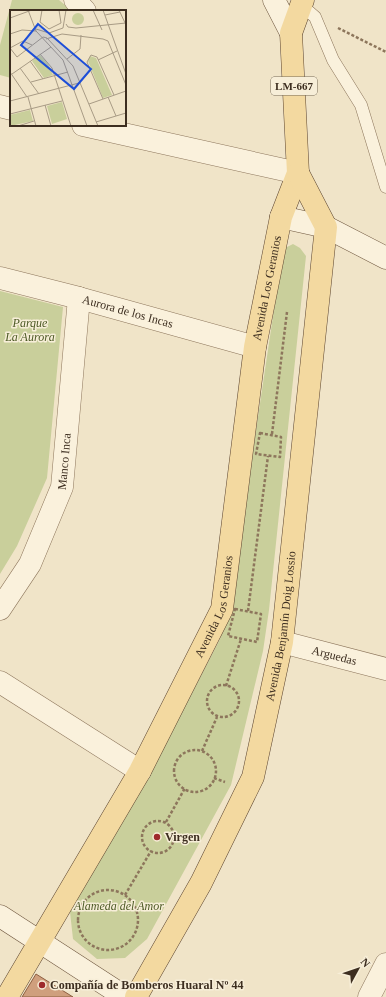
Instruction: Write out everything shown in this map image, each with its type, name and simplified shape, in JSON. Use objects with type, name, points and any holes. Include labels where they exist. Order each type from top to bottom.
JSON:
[{"type":"main road","name":"Avenida Los Geranios","points":[[8,997],[140,771],[222,609],[255,347],[281,217],[298,173],[291,33],[306,7]]},
{"type":"main road","name":"Avenida Los Geranios","points":[[298,173],[326,227]]},
{"type":"main road","name":"Avenida Benjamín Doig Lossio","points":[[136,997],[201,883],[253,777],[282,642],[326,227]]},
{"type":"street","points":[[75,0],[84,10]]},
{"type":"street","points":[[274,0],[291,33]]},
{"type":"street","points":[[0,106],[10,109]]},
{"type":"street","points":[[91,126],[106,128],[298,173]]},
{"type":"street","points":[[281,217],[326,227],[386,258]]},
{"type":"street","name":"Aurora de los Incas","points":[[0,278],[79,298],[255,347]]},
{"type":"street","name":"Manco Inca","points":[[0,609],[30,564],[62,487],[79,298]]},
{"type":"street","name":"Arguedas","points":[[282,642],[386,669]]},
{"type":"street","points":[[0,682],[140,771]]},
{"type":"street","points":[[0,916],[125,997]]},
{"type":"street","points":[[369,997],[386,964]]},
{"type":"lane","points":[[306,7],[333,60],[362,105],[386,187]]},
{"type":"path","points":[[306,7],[386,52]]},
{"type":"path","points":[[272,434],[287,309]]},
{"type":"path","points":[[260,433],[281,436],[280,457],[268,456],[256,454],[260,433]]},
{"type":"path","points":[[248,611],[268,456]]},
{"type":"path","points":[[235,609],[248,611],[261,614],[257,642],[228,636],[235,609]]},
{"type":"path","points":[[226,686],[241,639]]},
{"type":"path","points":[[226,686],[234,690],[237,694],[238,704],[233,713],[224,718],[217,716],[210,711],[207,706],[208,696],[214,688],[226,686]]},
{"type":"path","points":[[202,751],[217,716]]},
{"type":"path","points":[[191,750],[202,751],[210,756],[214,762],[216,769],[214,778],[208,787],[202,790],[195,791],[185,788],[177,782],[174,769],[175,762],[184,752],[191,750]]},
{"type":"path","points":[[214,778],[231,785]]},
{"type":"path","points":[[166,822],[185,788]]},
{"type":"path","points":[[153,822],[166,822],[172,828],[174,833],[173,843],[166,851],[151,851],[144,843],[143,833],[145,828],[153,822]]},
{"type":"path","points":[[125,895],[151,851]]},
{"type":"path","points":[[99,891],[118,891],[125,895],[133,902],[137,911],[137,925],[132,938],[125,945],[116,949],[107,950],[97,948],[83,936],[78,918],[80,909],[91,895],[99,891]]},
{"type":"green space","points":[[12,0],[59,0],[71,10],[10,10],[10,78],[0,75],[0,45]]},
{"type":"green space","name":"Alameda del Amor","points":[[293,244],[300,248],[306,256],[269,610],[263,651],[231,785],[147,939],[125,958],[97,959],[73,939],[70,912],[157,760],[220,639],[230,605],[283,249]]},
{"type":"green space","name":"Parque La Aurora","points":[[0,291],[63,307],[47,478],[17,546],[0,574]]},
{"type":"building","name":"Compañía de Bomberos Huaral Nº 44","points":[[36,974],[73,997],[22,997]]},
{"type":"place","name":"Virgen","points":[[157,837]]},
{"type":"place","name":"Compañía de Bomberos Huaral Nº 44","points":[[42,985]]}]
